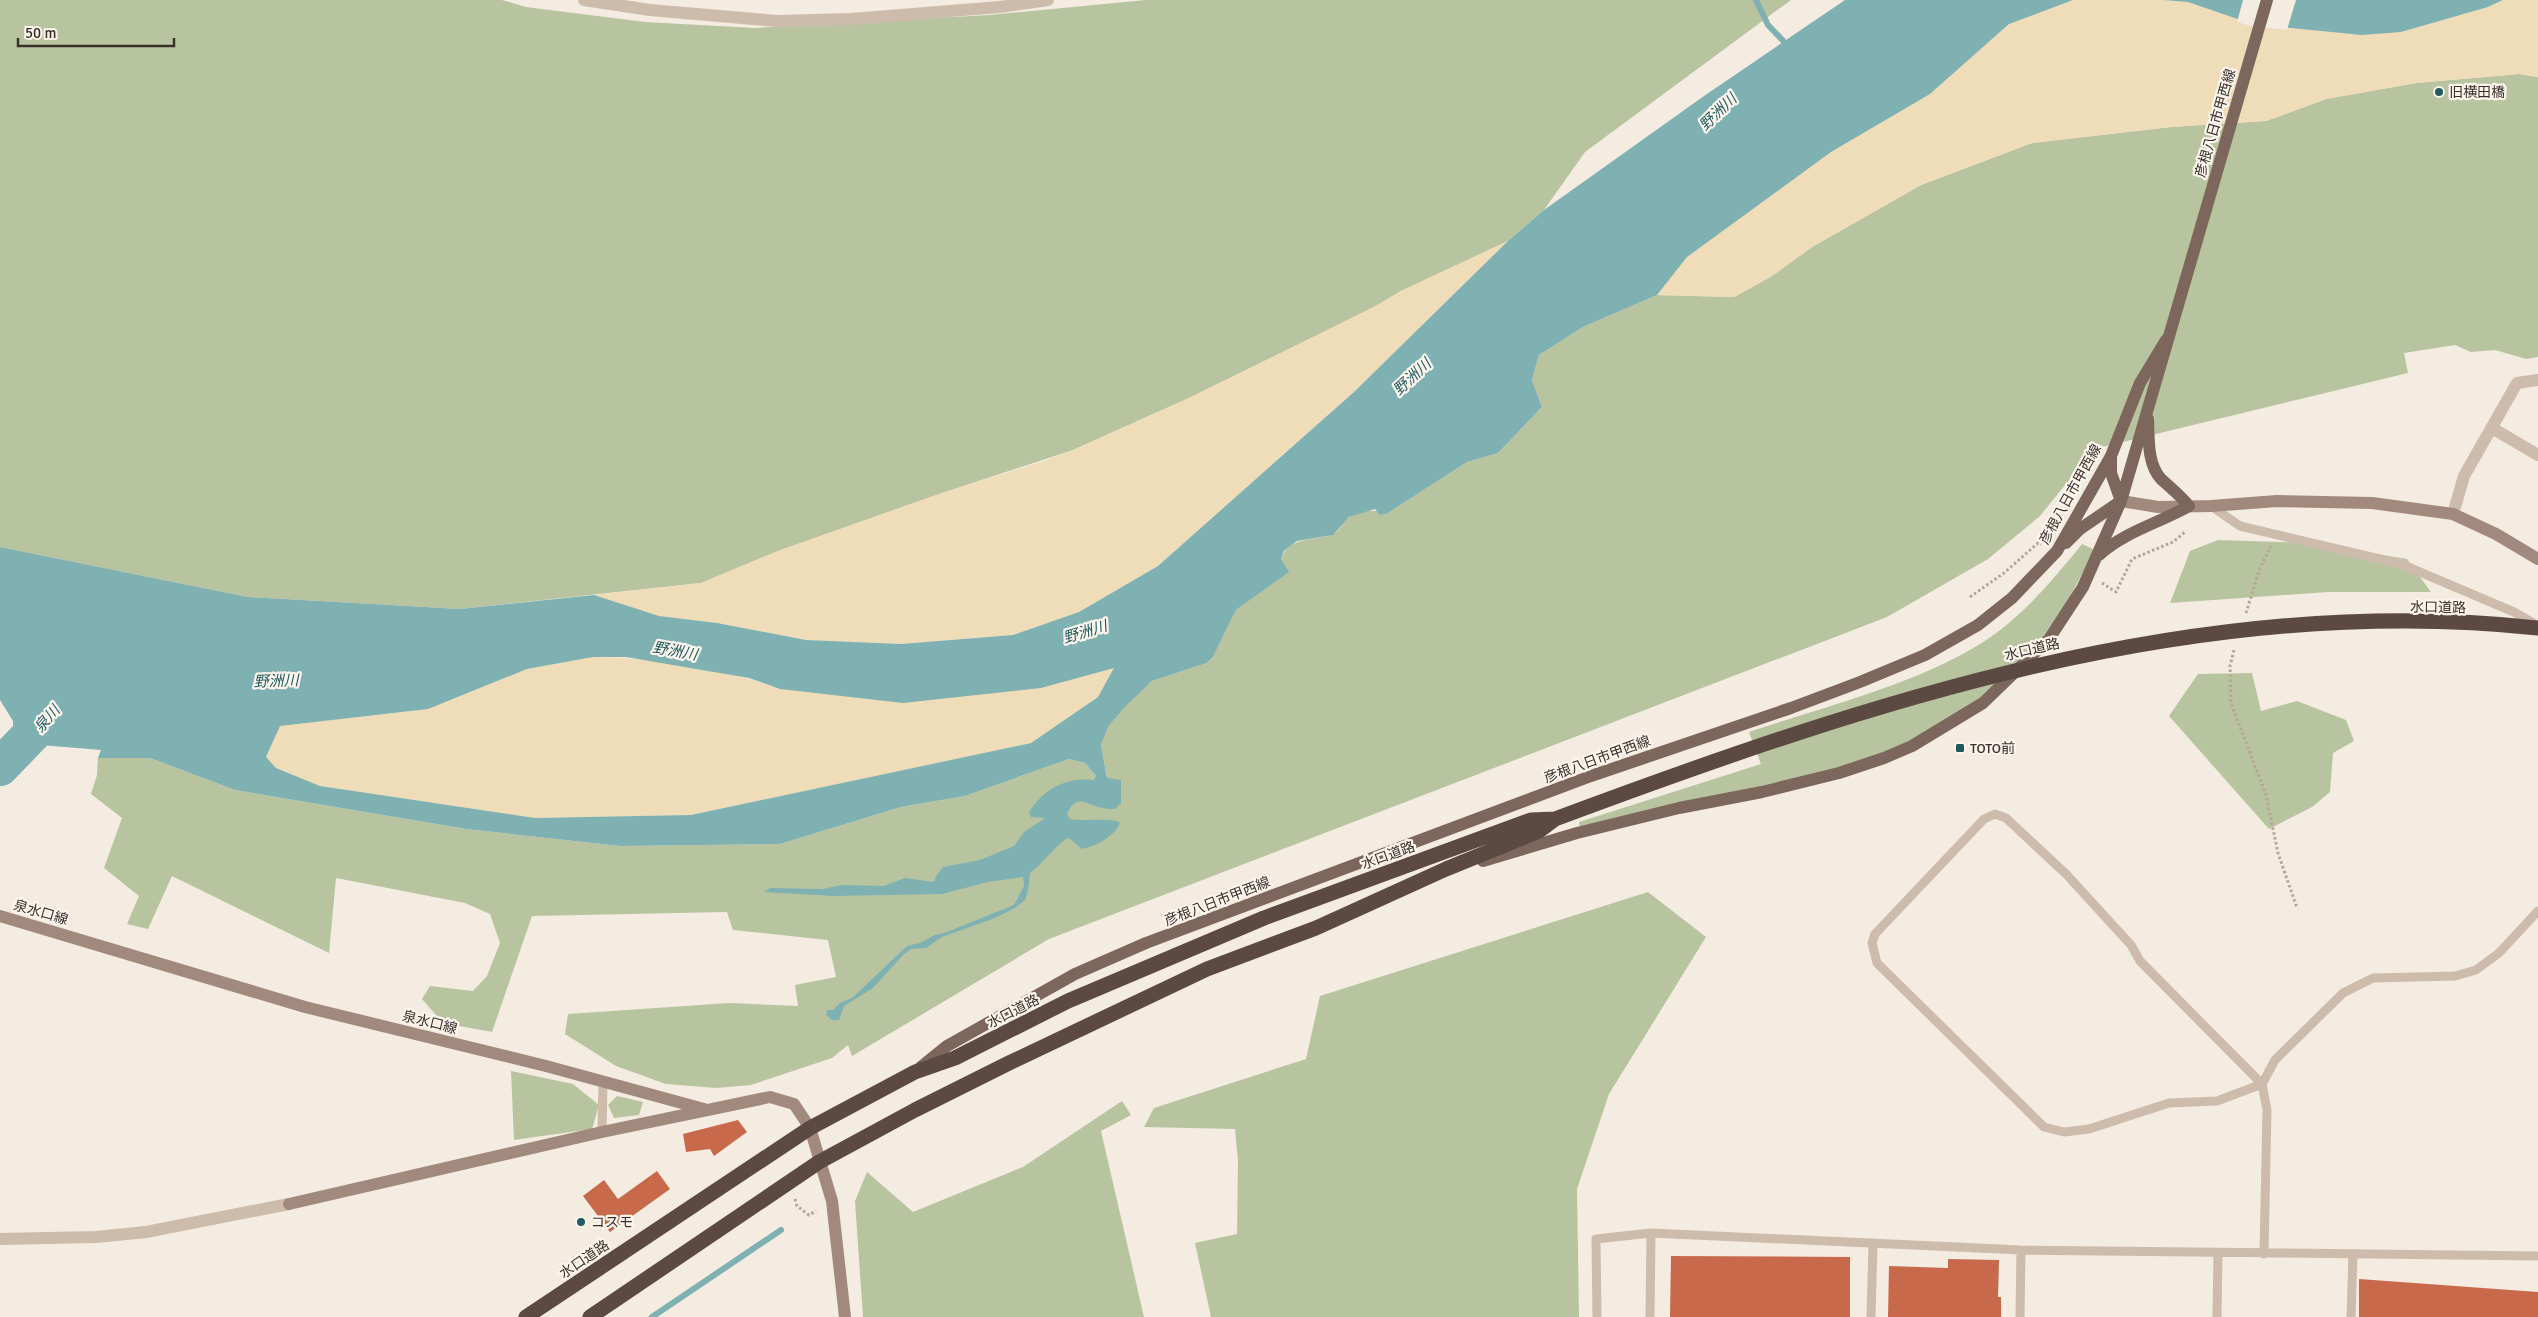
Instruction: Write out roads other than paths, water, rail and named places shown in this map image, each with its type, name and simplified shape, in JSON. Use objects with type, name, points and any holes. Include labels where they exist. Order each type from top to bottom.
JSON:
[{"type":"highway","name":"水口道路","points":[[590,1317],[819,1162],[1009,1062],[1180,982],[1316,928],[1403,888],[1539,831],[1555,819],[1748,750],[1895,702],[1994,674],[2067,657],[2155,642],[2215,633],[2306,624],[2429,622],[2538,627]]},
{"type":"highway","name":"水口道路","points":[[526,1317],[810,1128],[915,1072],[955,1058],[1068,1001],[1264,918],[1531,820],[1555,819]]},
{"type":"main road","name":"彦根八日市甲西線","points":[[1403,888],[1417,888],[1495,857],[1577,833],[1839,773],[1884,758],[1912,746],[1983,703],[2049,639],[2083,587],[2121,500],[2166,340],[2267,0]]},
{"type":"main road","name":"彦根八日市甲西線","points":[[915,1072],[947,1046],[1075,974],[1146,943],[1591,776],[1791,708],[1925,655],[1978,625],[2012,598],[2057,551],[2110,456],[2140,383],[2166,340]]},
{"type":"main road","points":[[2097,557],[2110,545],[2128,534],[2162,521],[2189,506],[2176,490],[2161,478],[2153,467],[2149,447],[2148,409]]},
{"type":"main road","points":[[2057,551],[2080,529],[2121,500],[2111,472],[2110,456]]},
{"type":"street","points":[[584,0],[650,10],[776,21],[851,19],[1000,7],[1048,0]]},
{"type":"street","points":[[2453,514],[2464,476],[2517,383],[2538,380]]},
{"type":"street","points":[[2492,428],[2538,455]]},
{"type":"street","points":[[2121,500],[2158,507],[2211,506],[2277,501],[2372,503],[2453,514],[2496,534],[2538,559]]},
{"type":"street","name":"泉水口線","points":[[0,916],[305,1007],[546,1066],[705,1109],[770,1097],[794,1104],[810,1128],[832,1202],[845,1317]]},
{"type":"street","points":[[0,1239],[96,1237],[146,1232],[290,1204],[705,1109]]},
{"type":"lane","points":[[2211,506],[2240,526],[2400,564],[2514,612],[2538,627]]},
{"type":"lane","points":[[2264,1254],[2267,1110],[2262,1084],[2140,961],[2131,945],[2066,874],[2006,818],[1995,814],[1984,819],[1875,934],[1872,943],[1877,962],[2044,1127],[2064,1132],[2089,1129],[2169,1102],[2217,1101],[2262,1084],[2275,1060],[2344,992],[2373,978],[2455,976],[2476,970],[2499,953],[2538,911]]},
{"type":"lane","points":[[602,1132],[603,1082]]},
{"type":"lane","points":[[1650,1317],[1651,1233]]},
{"type":"lane","points":[[1597,1317],[1596,1239],[1651,1233],[2021,1250],[2218,1254],[2538,1256]]},
{"type":"lane","points":[[1871,1317],[1873,1243]]},
{"type":"lane","points":[[2020,1317],[2021,1250]]},
{"type":"lane","points":[[2217,1317],[2218,1254]]},
{"type":"lane","points":[[2351,1317],[2353,1254]]},
{"type":"water","name":"野洲川","points":[[1845,0],[2073,0],[2009,24],[1930,94],[1831,152],[1687,257],[1657,295],[1583,327],[1539,355],[1532,380],[1542,407],[1498,453],[1467,462],[1388,513],[1380,515],[1375,509],[1349,517],[1333,535],[1297,541],[1284,551],[1281,559],[1289,572],[1236,610],[1213,657],[1207,663],[1152,681],[1124,708],[1108,727],[1101,745],[1107,778],[1121,780],[1121,803],[1115,809],[1110,809],[1078,802],[1070,807],[1067,814],[1070,819],[1116,821],[1120,823],[1114,833],[1093,846],[1082,849],[1069,838],[1065,840],[1030,873],[1025,900],[1015,908],[995,918],[942,937],[926,948],[911,949],[903,955],[873,988],[844,1006],[839,1020],[832,1020],[826,1015],[827,1010],[833,1010],[840,1003],[852,998],[907,946],[920,943],[935,935],[1014,905],[1024,886],[1023,877],[988,882],[942,894],[834,896],[764,892],[770,888],[823,889],[842,885],[884,886],[905,878],[934,882],[943,867],[980,860],[1014,846],[1024,832],[1045,818],[1031,817],[1029,812],[1042,796],[1065,782],[1094,780],[1096,776],[1085,763],[1069,759],[965,796],[901,807],[780,844],[620,846],[466,829],[235,790],[150,758],[98,758],[101,750],[41,745],[31,757],[14,748],[13,721],[0,700],[0,547],[248,597],[460,609],[594,595],[659,616],[717,623],[806,640],[901,644],[1013,635],[1079,612],[1158,566],[1354,392],[1508,241],[1544,210],[1704,96]],"holes":[[[593,657],[626,657],[749,678],[780,689],[903,703],[1041,688],[1114,668],[1098,697],[1031,743],[691,815],[535,818],[320,786],[276,768],[266,757],[280,726],[428,709],[527,669]]]},
{"type":"water","points":[[2163,0],[2503,0],[2488,7],[2401,32],[2362,35],[2252,24],[2188,2]]},
{"type":"waterway","points":[[1756,0],[1768,25],[1791,49]]},
{"type":"waterway","name":"泉川","points":[[0,767],[52,713]]},
{"type":"waterway","points":[[652,1317],[781,1230]]},
{"type":"place","name":"旧横田橋","points":[[2439,92]]},
{"type":"place","name":"TOTO前","points":[[1960,748]]},
{"type":"place","name":"コスモ","points":[[581,1222]]}]
